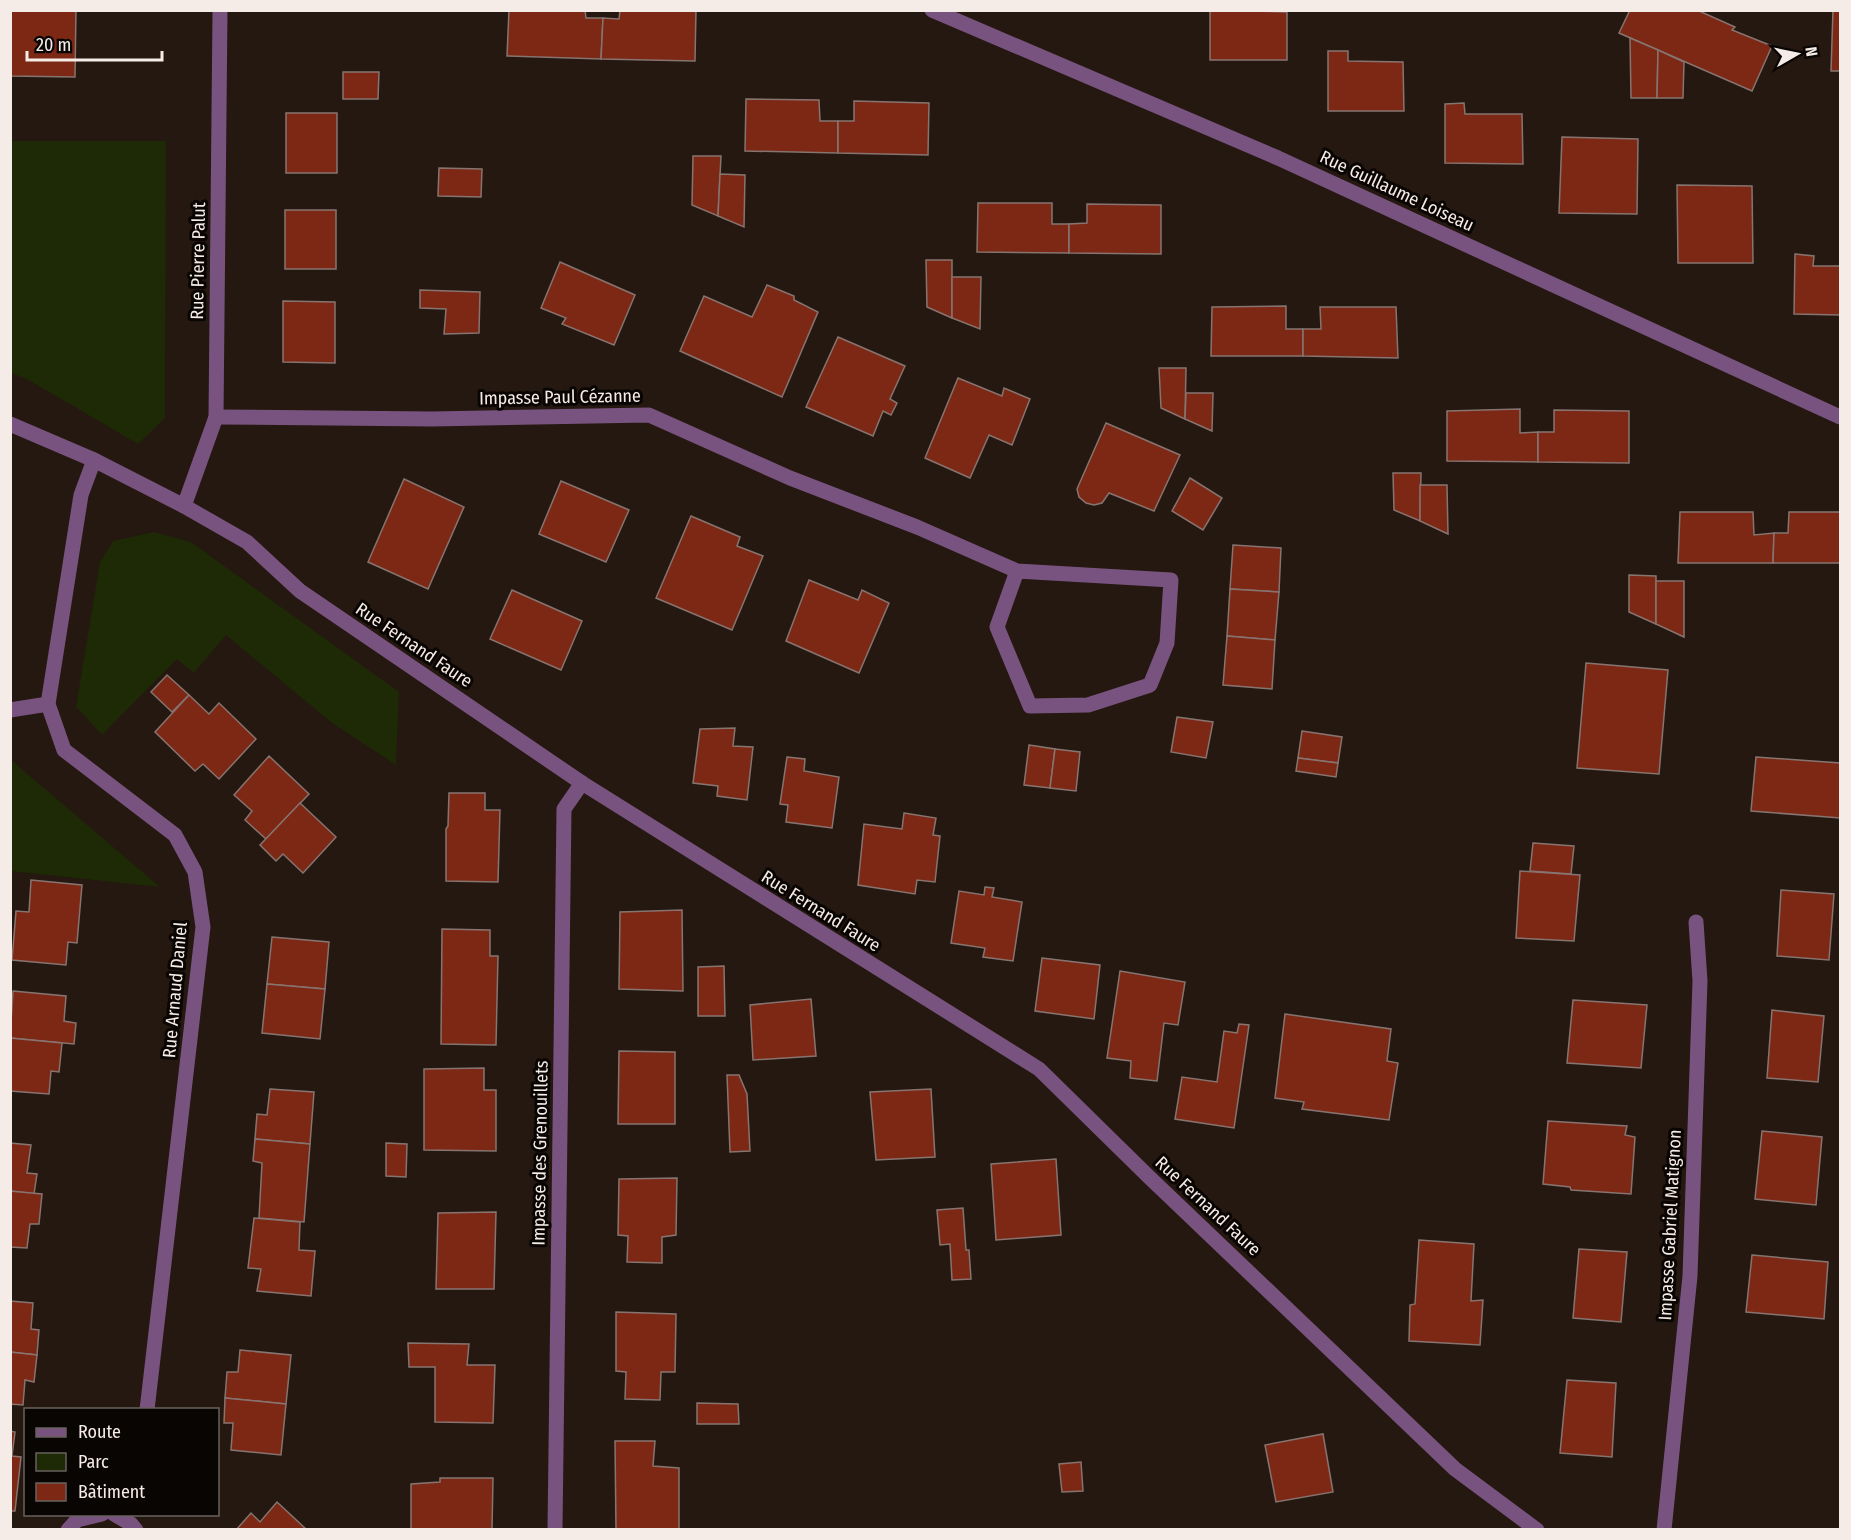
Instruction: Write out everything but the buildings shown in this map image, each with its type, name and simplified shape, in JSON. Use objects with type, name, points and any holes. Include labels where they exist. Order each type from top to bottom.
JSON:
[{"type":"street","name":"Rue Pierre Palut","points":[[184,506],[216,417],[220,10]]},
{"type":"street","name":"Rue Guillaume Loiseau","points":[[932,10],[1278,158],[1840,417]]},
{"type":"street","name":"Impasse Paul Cézanne","points":[[216,417],[432,419],[649,415],[790,478],[916,527],[1017,571],[1171,580],[1167,643],[1150,685],[1088,705],[1030,706],[997,627],[1017,571]]},
{"type":"street","name":"Rue Fernand Faure","points":[[10,424],[94,460],[184,506],[247,542],[300,591],[582,783],[1039,1069],[1455,1469],[1537,1530]]},
{"type":"street","name":"Rue Arnaud Daniel","points":[[94,460],[81,495],[48,704],[64,750],[175,834],[195,872],[203,927],[147,1408]]},
{"type":"street","points":[[10,710],[48,704]]},
{"type":"street","name":"Impasse des Grenouillets","points":[[555,1530],[564,809],[582,783]]},
{"type":"street","name":"Impasse Gabriel Matignon","points":[[1664,1530],[1690,1276],[1700,981],[1696,922]]},
{"type":"street","points":[[68,1530],[77,1520],[97,1516]]},
{"type":"street","points":[[116,1516],[133,1523]]},
{"type":"green space","points":[[11,141],[166,141],[165,418],[138,444],[27,379],[11,373]]},
{"type":"green space","points":[[154,532],[191,542],[399,692],[396,765],[332,723],[226,635],[194,673],[177,659],[102,735],[76,707],[100,562],[113,541]]},
{"type":"green space","points":[[11,760],[160,887],[11,871]]}]
